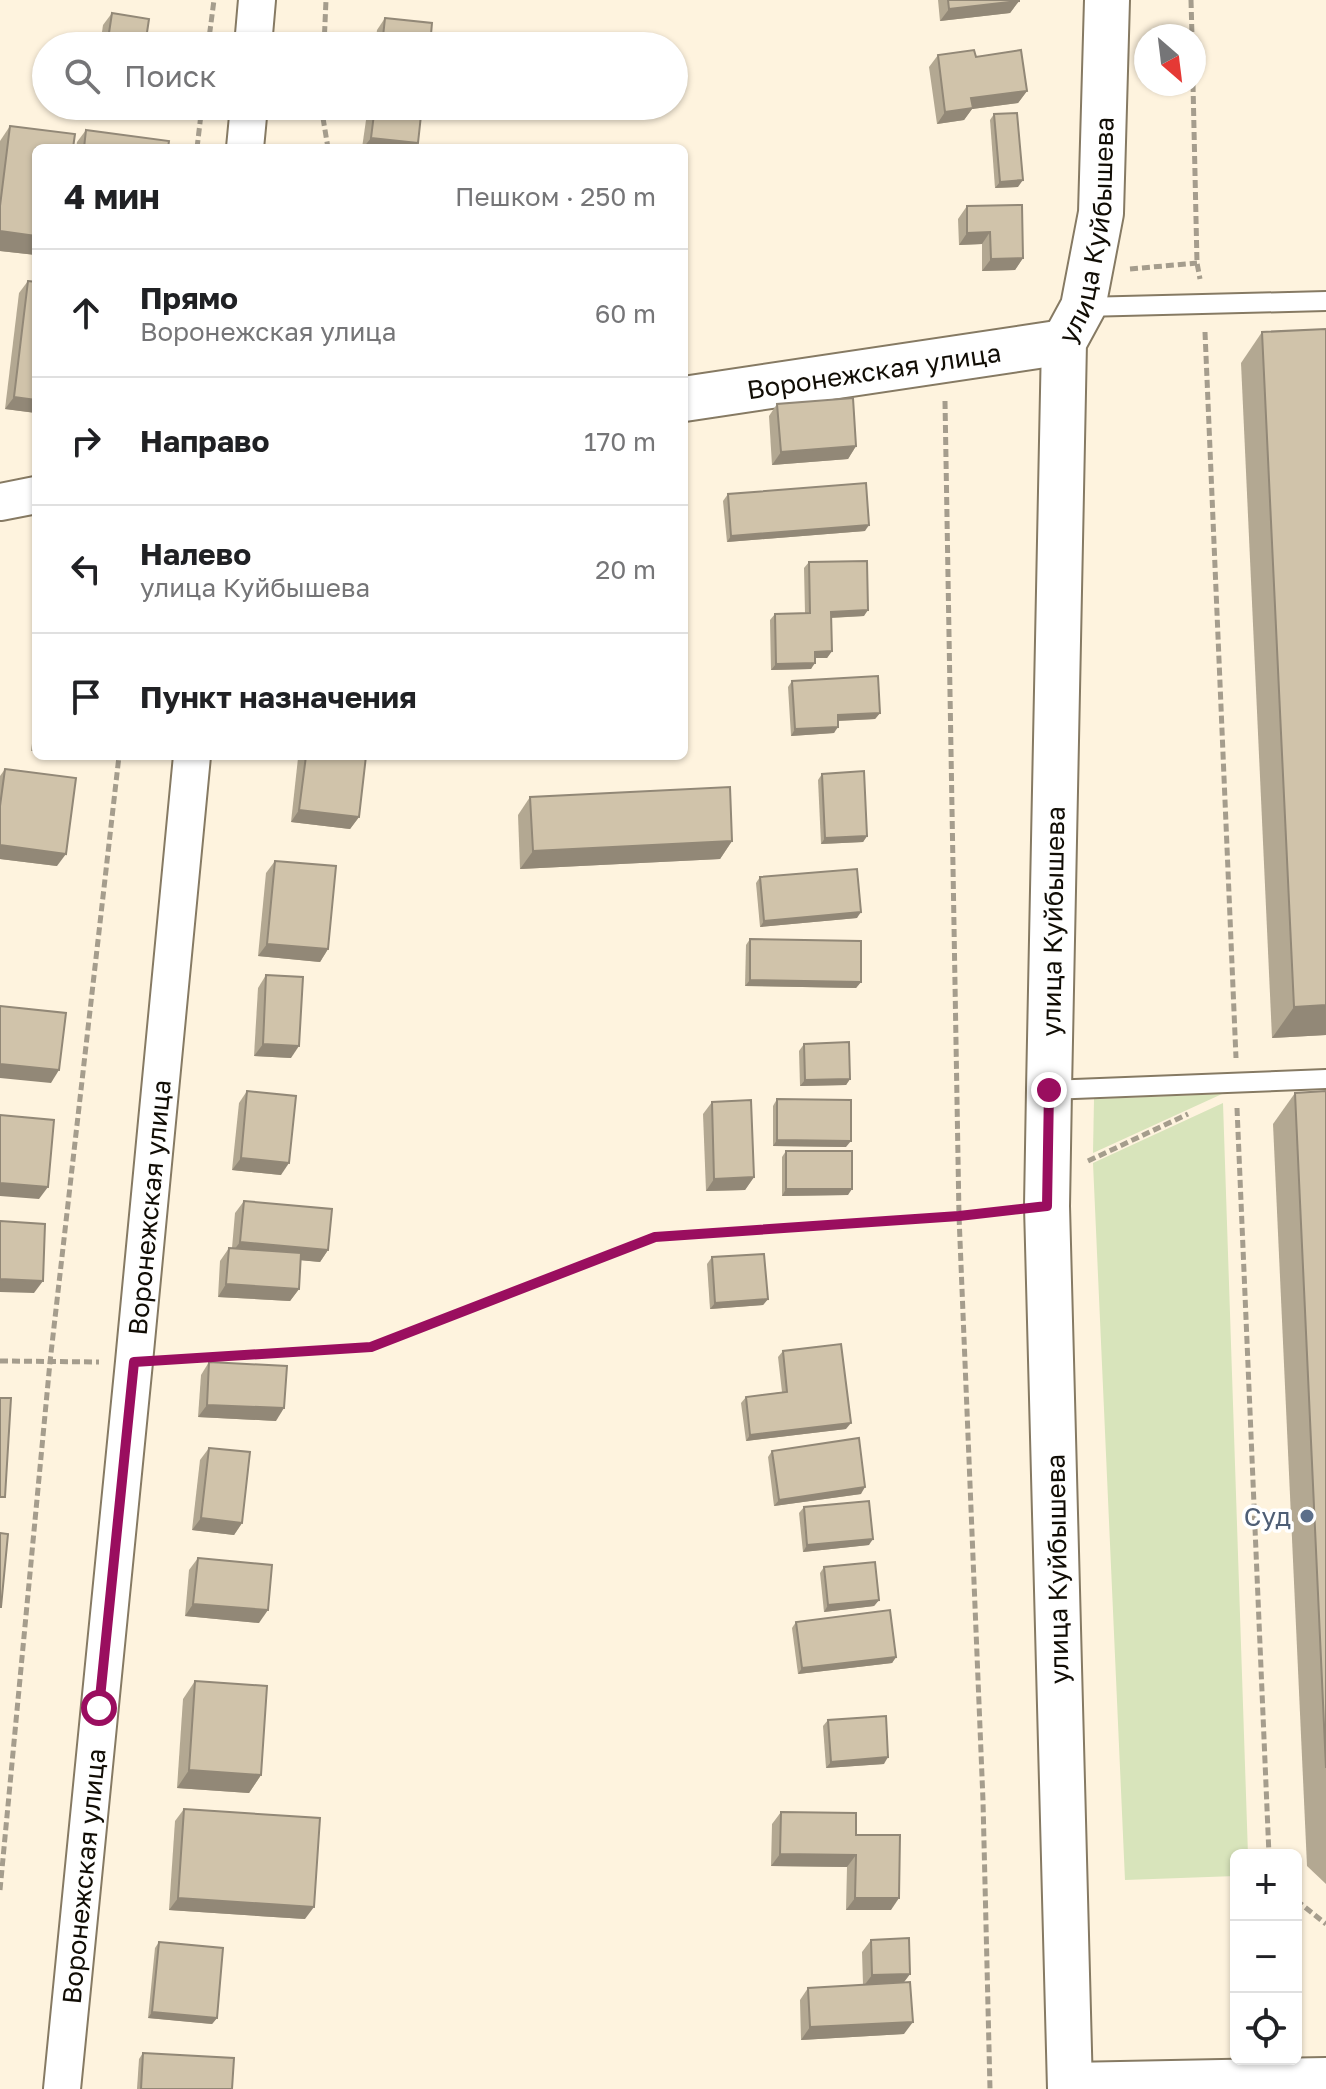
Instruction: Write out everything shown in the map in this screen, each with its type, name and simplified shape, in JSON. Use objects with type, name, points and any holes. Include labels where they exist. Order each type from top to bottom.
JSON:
[{"type":"street","points":[[254,32],[257,0]]},
{"type":"street","name":"улица Куйбышева","points":[[1070,2085],[1047,1206],[1049,1090],[1073,324],[1101,213],[1107,0]]},
{"type":"street","points":[[245,144],[248,120]]},
{"type":"street","name":"Воронежская улица","points":[[688,398],[947,359],[1073,324]]},
{"type":"street","points":[[0,502],[32,496]]},
{"type":"street","name":"Воронежская улица","points":[[62,2089],[192,760]]},
{"type":"street","points":[[1070,2085],[1326,2076]]},
{"type":"lane","points":[[1073,324],[1204,304],[1326,301]]},
{"type":"lane","points":[[1049,1090],[1236,1087],[1326,1079]]},
{"type":"path","points":[[210,32],[214,0]]},
{"type":"path","points":[[325,32],[326,0]]},
{"type":"path","points":[[1191,0],[1192,24]]},
{"type":"path","points":[[1193,96],[1197,263],[1204,304],[1269,1849]]},
{"type":"path","points":[[197,144],[200,120]]},
{"type":"path","points":[[323,120],[327,144]]},
{"type":"path","points":[[947,359],[945,398],[959,1216],[983,1801],[990,2089]]},
{"type":"path","points":[[0,1890],[50,1362],[119,760]]},
{"type":"path","points":[[1084,1163],[1236,1087]]},
{"type":"path","points":[[0,1361],[134,1362],[371,1347],[655,1237],[959,1216],[1047,1206]]},
{"type":"path","points":[[1302,1905],[1326,1924]]},
{"type":"green space","points":[[1222,1094],[1093,1153],[1094,1099]]},
{"type":"green space","points":[[1223,1103],[1248,1849],[1230,1849],[1230,1876],[1125,1880],[1093,1163]]},
{"type":"building","points":[[948,0],[1019,0],[1019,1],[949,9]]},
{"type":"building","points":[[112,13],[149,19],[147,32],[109,32]]},
{"type":"building","points":[[385,18],[432,23],[431,32],[384,32]]},
{"type":"building","points":[[974,50],[976,57],[1021,50],[1027,91],[971,98],[973,108],[945,112],[938,55]]},
{"type":"building","points":[[1017,113],[1023,180],[1000,182],[994,114]]},
{"type":"building","points":[[373,120],[420,120],[418,143],[371,138]]},
{"type":"building","points":[[10,126],[75,134],[74,144],[32,144],[32,235],[0,231]]},
{"type":"building","points":[[86,130],[169,141],[169,144],[84,144]]},
{"type":"building","points":[[1022,205],[1023,258],[991,259],[990,232],[967,233],[967,206]]},
{"type":"building","points":[[28,281],[32,282],[32,399],[14,397]]},
{"type":"building","points":[[1326,329],[1326,1005],[1294,1007],[1262,332]]},
{"type":"building","points":[[853,398],[856,446],[781,452],[777,404]]},
{"type":"building","points":[[866,483],[869,525],[731,536],[728,494]]},
{"type":"building","points":[[867,561],[868,610],[831,612],[832,651],[815,652],[815,663],[776,664],[775,614],[810,613],[809,562]]},
{"type":"building","points":[[878,676],[880,713],[838,715],[838,727],[795,729],[792,681]]},
{"type":"building","points":[[305,760],[366,760],[359,817],[299,810]]},
{"type":"building","points":[[5,769],[76,778],[66,854],[0,845],[0,806]]},
{"type":"building","points":[[864,771],[867,836],[825,838],[822,774]]},
{"type":"building","points":[[730,787],[732,841],[533,851],[530,797]]},
{"type":"building","points":[[275,861],[336,866],[328,949],[267,944]]},
{"type":"building","points":[[857,869],[861,912],[764,921],[760,877]]},
{"type":"building","points":[[750,939],[861,941],[861,982],[750,980]]},
{"type":"building","points":[[266,975],[303,977],[299,1046],[263,1044]]},
{"type":"building","points":[[0,1006],[66,1013],[59,1070],[0,1064]]},
{"type":"building","points":[[849,1042],[850,1079],[805,1080],[804,1044]]},
{"type":"building","points":[[247,1091],[296,1096],[289,1163],[241,1158]]},
{"type":"building","points":[[1326,1091],[1326,1768],[1295,1093]]},
{"type":"building","points":[[777,1099],[851,1100],[851,1141],[777,1140]]},
{"type":"building","points":[[751,1100],[754,1177],[714,1179],[712,1102]]},
{"type":"building","points":[[0,1115],[54,1120],[48,1187],[0,1183]]},
{"type":"building","points":[[786,1151],[852,1151],[852,1189],[786,1189]]},
{"type":"building","points":[[244,1201],[332,1209],[328,1250],[240,1242]]},
{"type":"building","points":[[0,1221],[45,1224],[43,1281],[0,1279]]},
{"type":"building","points":[[229,1248],[301,1253],[299,1289],[226,1284]]},
{"type":"building","points":[[764,1254],[768,1299],[715,1303],[712,1257]]},
{"type":"building","points":[[841,1344],[851,1423],[750,1435],[746,1397],[787,1392],[783,1351]]},
{"type":"building","points":[[209,1362],[287,1366],[284,1408],[207,1405]]},
{"type":"building","points":[[0,1398],[11,1398],[5,1497],[0,1497]]},
{"type":"building","points":[[859,1438],[865,1487],[779,1500],[772,1451]]},
{"type":"building","points":[[209,1448],[250,1452],[242,1523],[201,1518]]},
{"type":"building","points":[[869,1501],[873,1539],[807,1545],[804,1507]]},
{"type":"building","points":[[0,1533],[8,1534],[1,1607],[0,1607]]},
{"type":"building","points":[[198,1558],[272,1565],[268,1610],[193,1604]]},
{"type":"building","points":[[875,1562],[879,1600],[828,1605],[824,1567]]},
{"type":"building","points":[[890,1610],[896,1657],[802,1668],[796,1622]]},
{"type":"building","points":[[195,1681],[267,1686],[261,1775],[189,1770]]},
{"type":"building","points":[[886,1716],[888,1757],[831,1762],[828,1720]]},
{"type":"building","points":[[184,1809],[320,1818],[314,1907],[178,1898]]},
{"type":"building","points":[[781,1812],[856,1813],[856,1835],[900,1835],[899,1898],[855,1898],[856,1855],[780,1854]]},
{"type":"building","points":[[909,1938],[910,1974],[872,1975],[871,1940]]},
{"type":"building","points":[[159,1942],[223,1948],[217,2018],[152,2012]]},
{"type":"building","points":[[910,1982],[913,2022],[810,2027],[808,1988]]},
{"type":"building","points":[[143,2053],[234,2058],[232,2089],[141,2089]]},
{"type":"place","name":"Суд","points":[[1307,1516]]},
{"type":"route","points":[[99,1708],[134,1362],[371,1347],[655,1237],[959,1216],[1047,1206],[1049,1090]]}]
